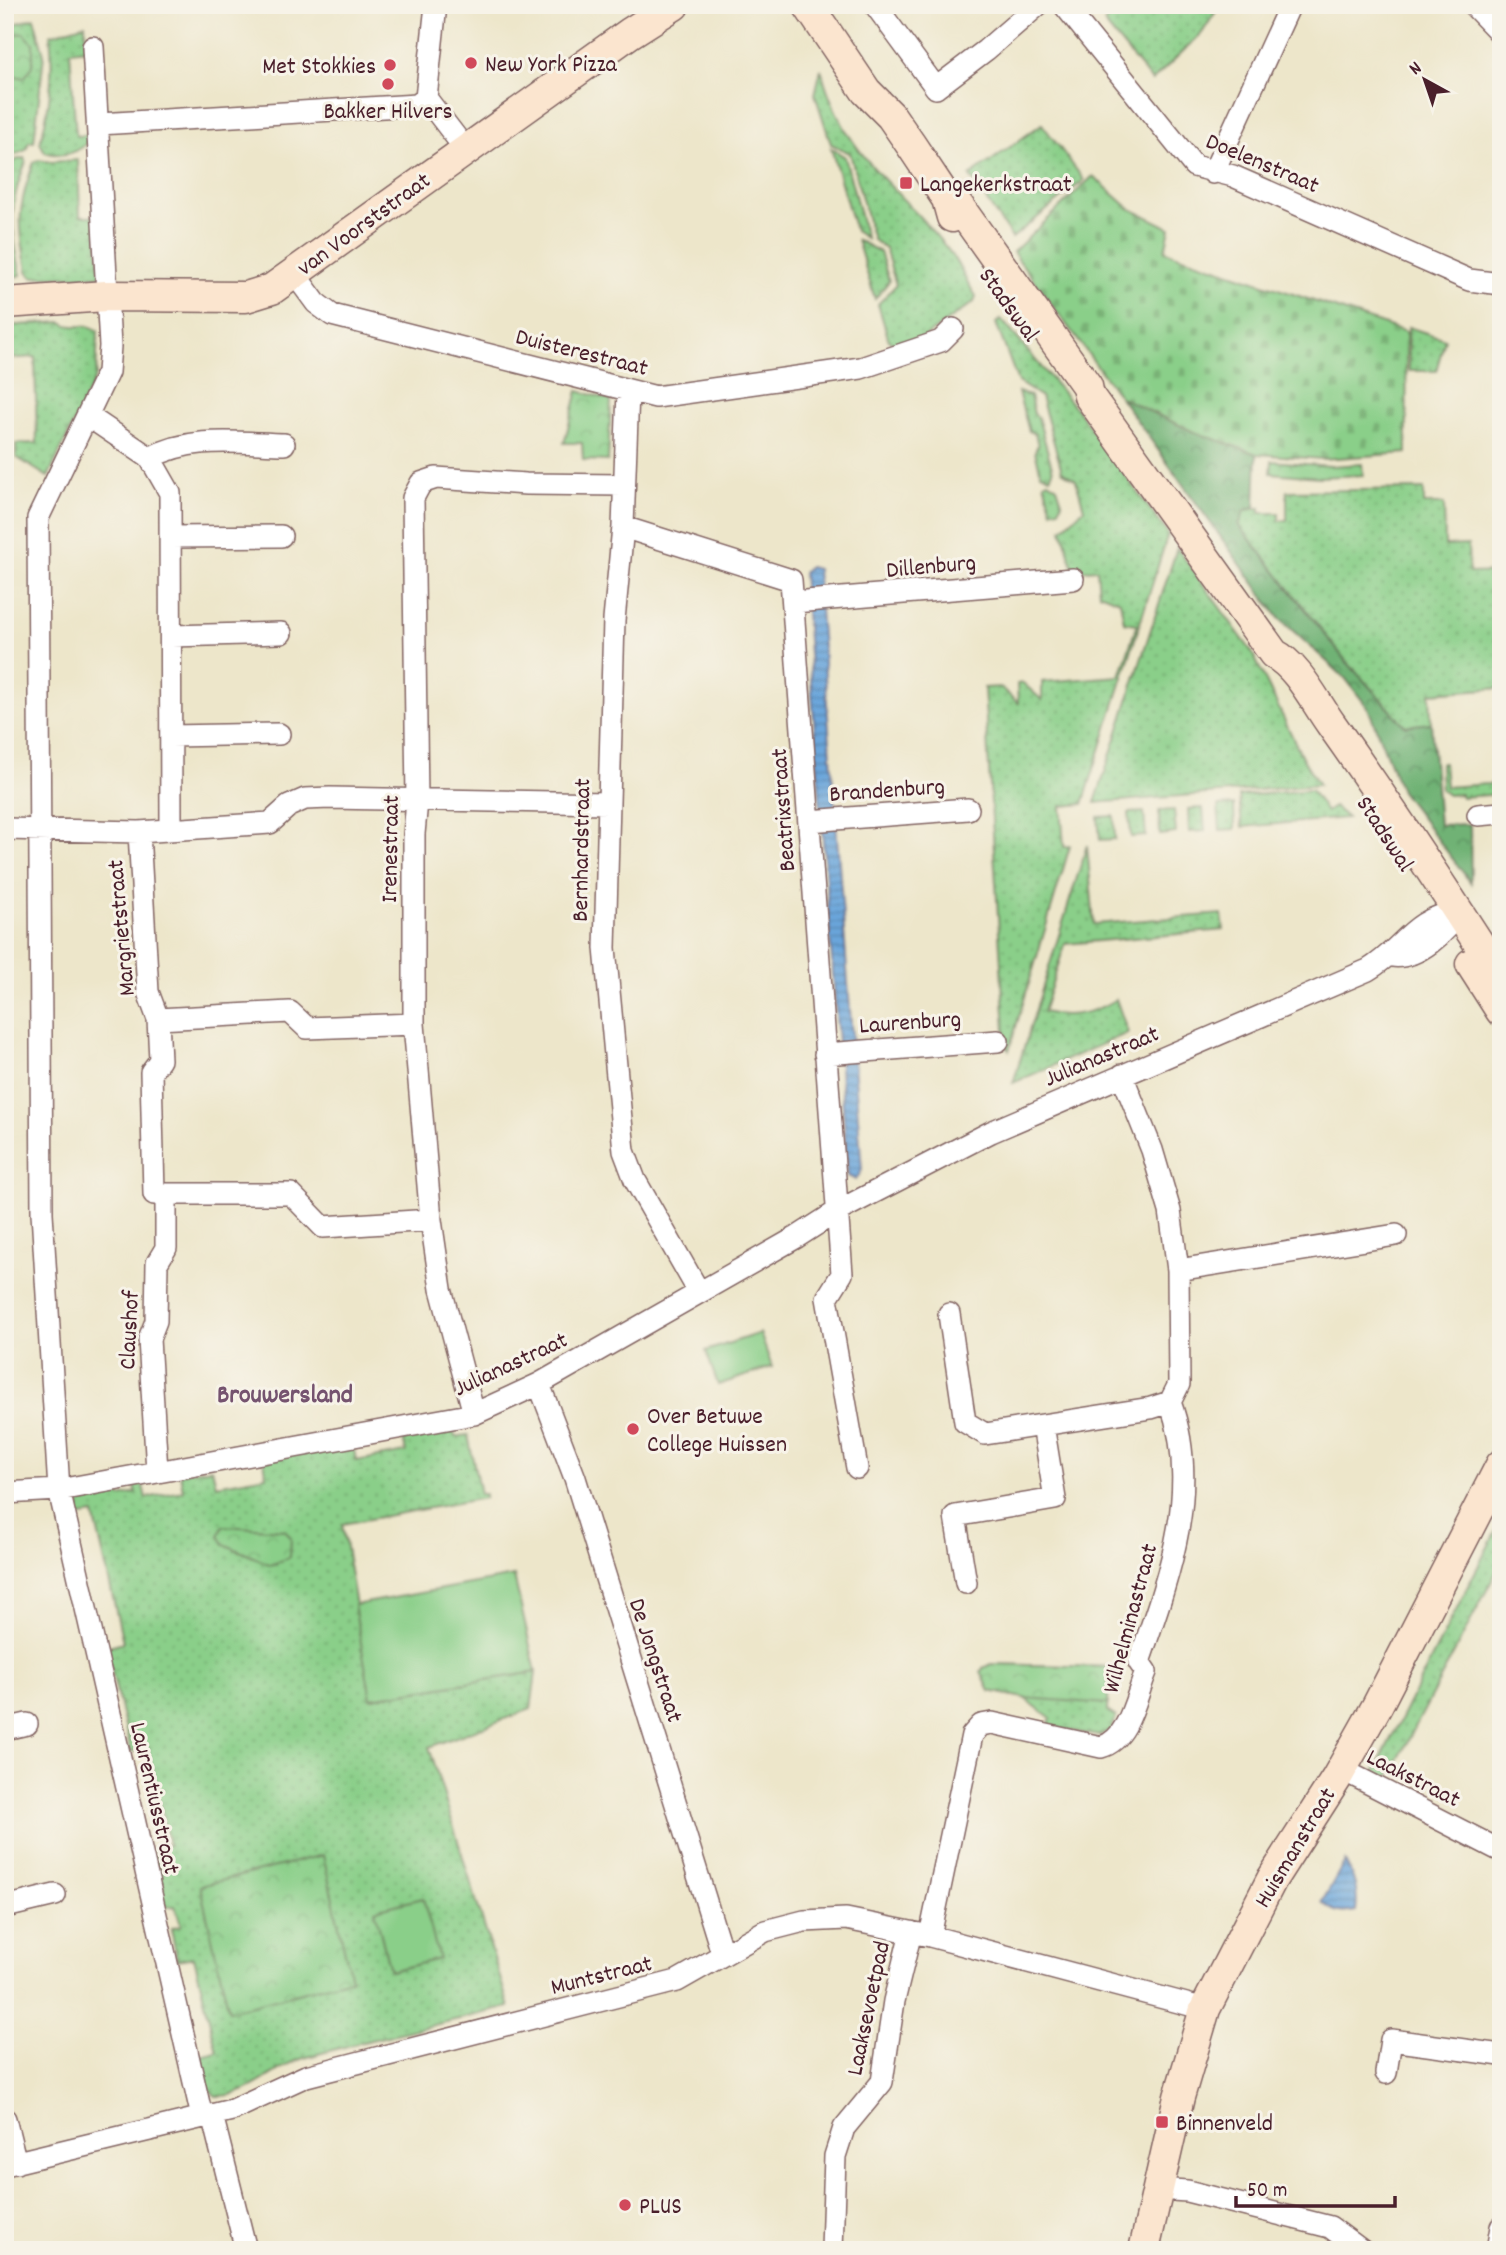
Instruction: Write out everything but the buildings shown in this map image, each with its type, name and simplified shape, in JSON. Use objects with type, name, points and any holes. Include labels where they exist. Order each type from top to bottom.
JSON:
[{"type":"street","points":[[436,5],[425,86],[426,98],[466,150]]},
{"type":"street","name":"van Voorststraat","points":[[5,303],[106,296],[246,297],[272,289],[674,5]]},
{"type":"street","name":"Stadswal","points":[[808,5],[866,91],[891,116]]},
{"type":"street","name":"Stadswal","points":[[833,5],[876,82],[891,116],[947,199],[948,210],[990,280],[1079,392],[1089,396],[1274,654],[1275,665],[1448,918],[1501,1011]]},
{"type":"street","points":[[875,5],[936,88],[1038,5]]},
{"type":"street","name":"Doelenstraat","points":[[1064,5],[1194,166],[1233,176],[1469,280],[1501,284]]},
{"type":"street","points":[[1213,173],[1290,5]]},
{"type":"street","points":[[1473,5],[1501,34]]},
{"type":"street","name":"Laurentiusstraat","points":[[93,47],[99,124],[108,372],[38,518],[42,1213],[59,1490],[206,2116],[246,2250]]},
{"type":"street","points":[[99,124],[417,105],[426,98]]},
{"type":"street","name":"Duisterestraat","points":[[294,273],[316,303],[332,315],[656,397],[861,368],[941,341],[953,329]]},
{"type":"street","name":"Bernhardstraat","points":[[628,391],[623,527],[614,620],[605,948],[624,1151],[635,1180],[699,1292]]},
{"type":"street","points":[[88,416],[150,458],[162,472],[170,493],[172,830]]},
{"type":"street","points":[[150,458],[164,450],[202,441],[284,444]]},
{"type":"street","name":"Irenestraat","points":[[474,1414],[441,1289],[431,1220],[414,1024],[414,834],[417,801],[413,498],[421,484],[436,478],[526,484],[623,485]]},
{"type":"street","name":"Beatrixstraat","points":[[623,527],[791,580],[806,601],[839,1053],[836,1212]]},
{"type":"street","points":[[171,537],[281,536]]},
{"type":"street","name":"Dillenburg","points":[[806,601],[1073,579]]},
{"type":"street","points":[[171,636],[281,633]]},
{"type":"street","points":[[171,736],[279,734]]},
{"type":"street","name":"Margrietstraat","points":[[5,829],[139,832],[270,823],[289,806],[305,799],[607,803]]},
{"type":"street","name":"Brandenburg","points":[[823,820],[968,809]]},
{"type":"street","points":[[1478,815],[1501,813]]},
{"type":"street","name":"Margrietstraat","points":[[139,832],[148,992],[158,1019],[160,1060],[151,1072],[160,1195]]},
{"type":"street","name":"Stadswal","points":[[1448,918],[1501,978]]},
{"type":"street","name":"Julianastraat","points":[[5,1493],[59,1490],[474,1414],[539,1384],[836,1212],[991,1132],[1353,977],[1391,956],[1396,945],[1448,918]]},
{"type":"street","points":[[158,1019],[290,1012],[307,1028],[414,1024]]},
{"type":"street","name":"Laurenburg","points":[[839,1053],[998,1041]]},
{"type":"street","points":[[949,1314],[965,1422],[985,1434],[1151,1408],[1170,1402],[1179,1384],[1178,1270],[1166,1199],[1152,1150],[1122,1075]]},
{"type":"street","points":[[160,1195],[291,1194],[323,1227],[431,1220]]},
{"type":"street","name":"Claushof","points":[[157,1471],[149,1339],[156,1321],[157,1263],[166,1248],[160,1195]]},
{"type":"street","points":[[836,1212],[842,1274],[827,1297],[857,1468]]},
{"type":"street","points":[[1178,1270],[1396,1235]]},
{"type":"street","name":"De Jongstraat","points":[[539,1384],[575,1478],[722,1953]]},
{"type":"street","name":"Wilhelminastraat","points":[[920,1934],[972,1735],[981,1725],[992,1723],[1101,1747],[1113,1744],[1122,1733],[1146,1672],[1139,1662],[1179,1535],[1183,1476],[1180,1428],[1170,1402]]},
{"type":"street","points":[[966,1583],[955,1516],[1055,1499],[1043,1425]]},
{"type":"street","name":"Huismanstraat","points":[[1144,2250],[1157,2189],[1205,2009],[1272,1879],[1341,1769],[1394,1676],[1501,1465]]},
{"type":"street","points":[[5,1729],[27,1724]]},
{"type":"street","name":"Laakstraat","points":[[1341,1769],[1501,1852]]},
{"type":"street","points":[[5,1908],[55,1895]]},
{"type":"street","name":"Muntstraat","points":[[11,2164],[232,2110],[306,2076],[677,1981],[722,1953],[765,1931],[804,1921],[846,1919],[920,1934],[1205,2009]]},
{"type":"street","name":"Laaksevoetpad","points":[[832,2250],[835,2156],[844,2128],[882,2082],[894,2001],[920,1934]]},
{"type":"street","points":[[1386,2073],[1391,2040],[1501,2055]]},
{"type":"street","points":[[5,2119],[11,2164]]},
{"type":"street","points":[[1157,2189],[1186,2191],[1330,2227],[1362,2250]]},
{"type":"street","points":[[1497,2250],[1501,2227]]},
{"type":"green space","points":[[1116,5],[1220,5],[1202,33],[1152,81],[1104,23]]},
{"type":"green space","points":[[34,18],[44,54],[34,142],[29,142],[26,150],[5,159],[5,27]]},
{"type":"green space","points":[[85,24],[86,49],[70,51],[76,136],[91,135],[91,139],[70,153],[45,152],[40,143],[50,89],[50,35]]},
{"type":"green space","points":[[23,33],[33,43],[33,66],[24,78],[7,74],[5,69],[5,37]]},
{"type":"green space","points":[[821,69],[843,125],[857,147],[945,246],[976,296],[974,302],[916,343],[899,348],[889,341],[878,304],[896,285],[885,248],[873,240],[850,153],[831,144],[815,94]]},
{"type":"green space","points":[[1042,124],[1084,180],[1012,238],[970,176]]},
{"type":"green space","points":[[831,148],[845,157],[866,238],[855,231]]},
{"type":"green space","points":[[24,158],[26,162],[13,206],[13,230],[21,275],[5,280],[5,170],[16,160]]},
{"type":"green space","points":[[78,160],[80,216],[96,216],[100,276],[32,277],[27,271],[21,228],[22,204],[28,178],[34,162]]},
{"type":"green space","points":[[1093,176],[1129,208],[1170,228],[1165,251],[1406,332],[1407,453],[1322,459],[1257,454],[1192,431],[1120,397],[1013,252]]},
{"type":"green space","points":[[857,240],[880,252],[889,281],[875,299]]},
{"type":"green space","points":[[1001,319],[1079,412],[1168,534],[1083,804],[1061,806],[1064,847],[1070,846],[1009,1050],[1006,1047],[984,688],[1000,687],[1018,703],[1017,684],[1023,683],[1042,700],[1042,682],[1120,676],[1137,624],[1124,622],[1120,601],[1099,593],[1097,569],[1074,571],[1062,529],[1084,509],[1076,480],[1062,471],[1041,397],[1018,382],[996,323]]},
{"type":"green space","points":[[62,322],[98,331],[96,376],[48,477],[16,457],[16,444],[37,443],[35,357],[5,359],[5,326]]},
{"type":"green space","points":[[1408,327],[1445,339],[1436,371],[1409,371]]},
{"type":"green space","points":[[578,391],[611,400],[608,461],[583,460],[582,443],[564,443]]},
{"type":"green space","points":[[1018,392],[1030,396],[1034,414],[1038,417],[1053,471],[1050,477],[1041,473],[1035,451],[1038,445],[1035,434],[1029,431]]},
{"type":"green space","points":[[1120,397],[1192,431],[1257,454],[1255,507],[1245,510],[1239,525],[1346,661],[1405,726],[1431,723],[1439,825],[1470,824],[1471,883],[1401,791],[1368,708],[1345,678],[1279,618]]},
{"type":"green space","points":[[1272,461],[1330,466],[1362,464],[1363,475],[1319,477],[1271,473]]},
{"type":"green space","points":[[1048,481],[1057,487],[1062,502],[1059,509],[1052,511],[1044,483]]},
{"type":"green space","points":[[1424,489],[1424,504],[1444,504],[1445,546],[1468,545],[1469,573],[1501,572],[1501,688],[1430,693],[1431,723],[1405,726],[1346,661],[1239,525],[1245,510],[1260,508],[1260,513],[1279,513],[1279,521],[1287,520],[1287,491]]},
{"type":"green space","points":[[1177,548],[1252,652],[1303,759],[1319,785],[1095,803]]},
{"type":"green space","points":[[1440,763],[1444,763],[1446,787],[1501,783],[1501,794],[1462,797],[1461,794],[1448,795],[1441,790]]},
{"type":"green space","points":[[1311,790],[1326,812],[1334,807],[1347,818],[1242,827],[1239,796]]},
{"type":"green space","points":[[1234,805],[1235,829],[1220,830],[1218,806]]},
{"type":"green space","points":[[1203,808],[1205,831],[1189,832],[1188,809]]},
{"type":"green space","points":[[1174,810],[1176,833],[1160,835],[1159,811]]},
{"type":"green space","points":[[1144,812],[1146,836],[1131,837],[1129,813]]},
{"type":"green space","points":[[1114,816],[1115,839],[1100,840],[1098,817]]},
{"type":"green space","points":[[1087,845],[1094,924],[1222,914],[1224,930],[1065,944],[1043,1012],[1081,1014],[1116,999],[1128,1033],[1013,1083]]},
{"type":"green space","points":[[760,1333],[772,1367],[718,1385],[706,1351]]},
{"type":"green space","points":[[452,1426],[455,1437],[468,1435],[480,1494],[485,1494],[485,1498],[342,1524],[372,1698],[536,1672],[531,1709],[429,1747],[509,2007],[304,2058],[241,2092],[216,2096],[208,2089],[200,2056],[217,2052],[194,1957],[177,1960],[171,1928],[181,1925],[175,1906],[166,1907],[153,1850],[169,1845],[148,1748],[131,1752],[106,1647],[123,1642],[94,1514],[77,1517],[78,1509],[85,1498],[102,1491],[117,1487],[120,1497],[136,1493],[135,1482],[142,1481],[146,1498],[183,1491],[180,1473],[212,1468],[216,1485],[266,1476],[264,1458],[353,1443],[356,1461],[406,1452],[402,1434]]},
{"type":"green space","points":[[1501,1521],[1501,1563],[1388,1779],[1374,1772]]},
{"type":"green space","points":[[223,1526],[285,1530],[291,1538],[290,1557],[271,1565],[224,1544],[219,1536]]},
{"type":"green space","points":[[514,1576],[536,1672],[371,1698],[354,1605]]},
{"type":"green space","points":[[991,1664],[1109,1667],[1107,1711],[1116,1717],[1112,1729],[1098,1736],[1048,1726],[1051,1718],[1024,1698],[990,1691],[981,1672]]},
{"type":"green space","points":[[991,1664],[1109,1667],[1108,1704],[1024,1698],[990,1691],[981,1672]]},
{"type":"green space","points":[[323,1855],[351,1979],[229,2011],[200,1886]]},
{"type":"green space","points":[[423,1898],[439,1959],[390,1971],[375,1910]]},
{"type":"water","points":[[809,567],[817,569],[862,1170],[856,1180],[848,1176],[803,573]]},
{"type":"water","points":[[1345,1861],[1355,1885],[1356,1911],[1334,1910],[1322,1902]]},
{"type":"place","name":"New York Pizza","points":[[471,63]]},
{"type":"place","name":"Met Stokkies","points":[[390,65]]},
{"type":"place","name":"Bakker Hilvers","points":[[388,84]]},
{"type":"place","name":"Langekerkstraat","points":[[906,183]]},
{"type":"place","name":"Over Betuwe College Huissen","points":[[633,1429]]},
{"type":"place","name":"Binnenveld","points":[[1162,2122]]},
{"type":"place","name":"PLUS","points":[[625,2205]]},
{"type":"district","name":"Brouwersland","points":[[285,1393]]}]
